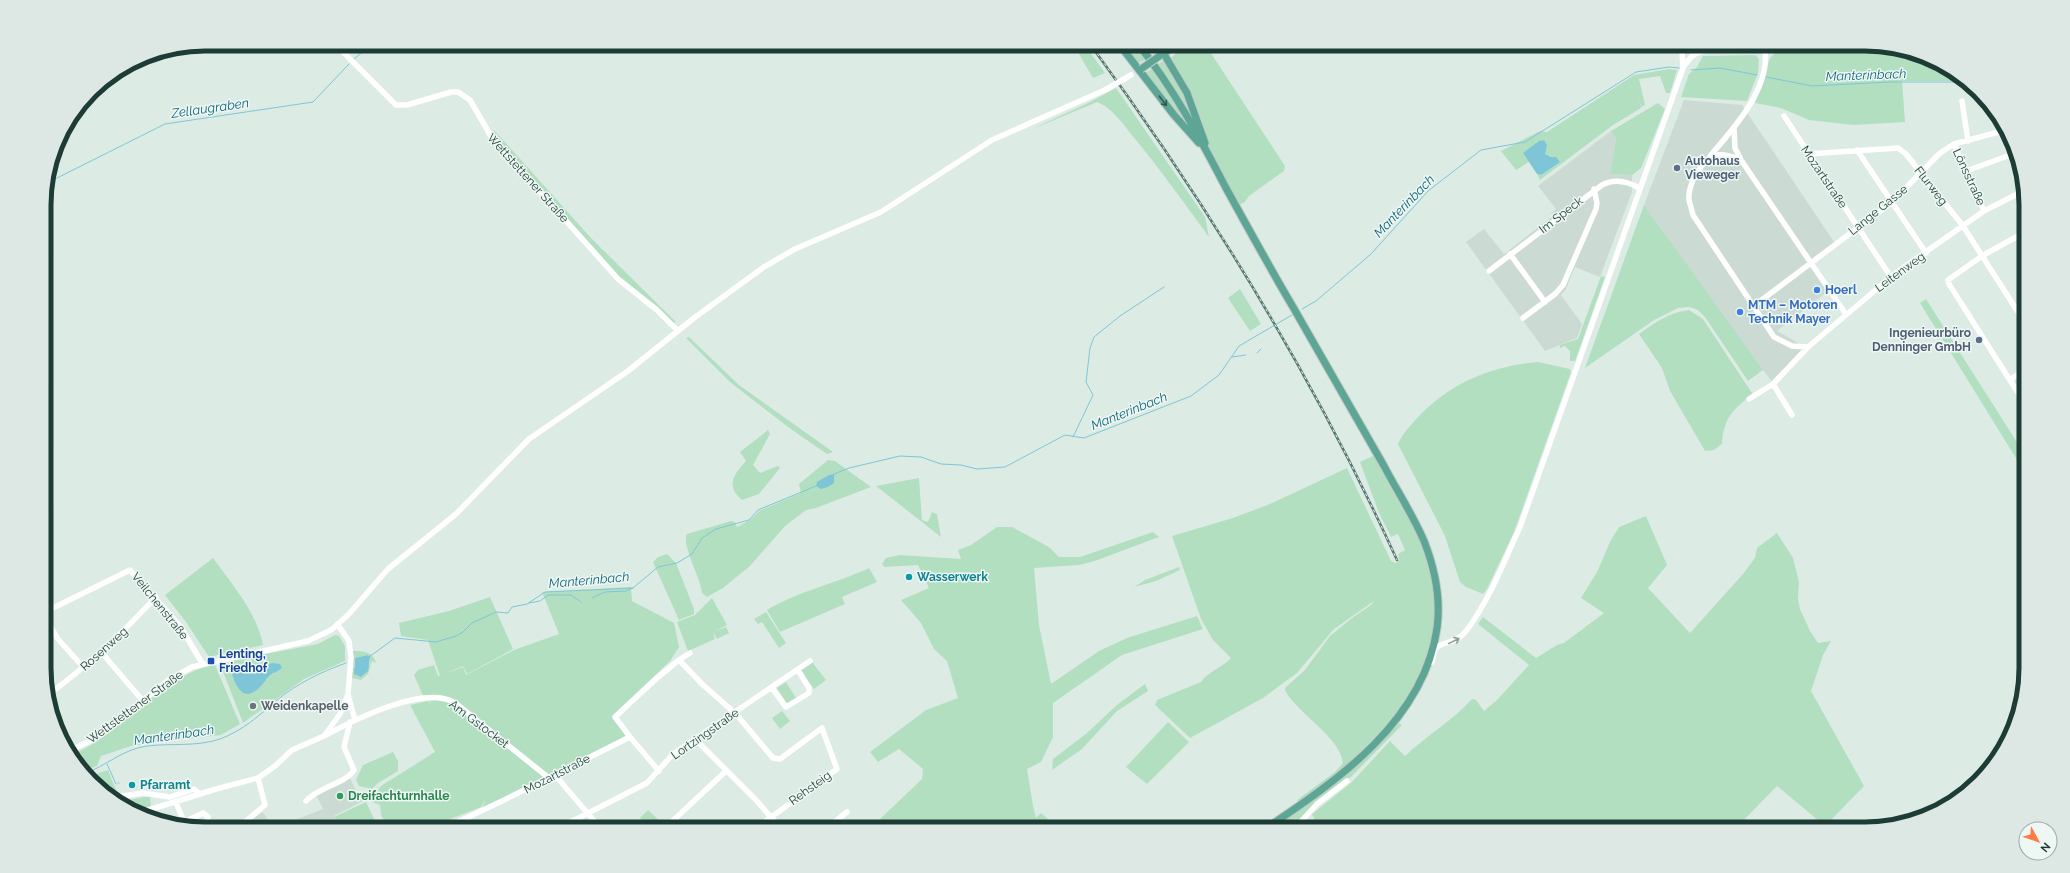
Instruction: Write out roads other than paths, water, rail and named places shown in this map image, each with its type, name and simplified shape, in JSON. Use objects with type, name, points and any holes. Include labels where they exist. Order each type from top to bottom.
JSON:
[{"type":"main road","points":[[1125,51],[1208,154]]},
{"type":"main road","points":[[1144,51],[1184,110],[1423,539],[1435,578],[1438,614],[1434,644],[1422,678],[1400,715],[1360,757],[1301,805],[1276,822]]},
{"type":"main road","points":[[1162,51],[1187,93],[1203,134],[1208,154]]},
{"type":"main road","points":[[1140,69],[1167,51]]},
{"type":"street","name":"Wettstettener Straße","points":[[342,51],[396,104],[407,105],[451,92],[458,92],[470,100],[492,138],[618,278],[657,310],[678,331]]},
{"type":"street","points":[[1680,51],[1691,57]]},
{"type":"street","points":[[1422,678],[1429,669],[1436,648],[1440,645],[1457,640],[1467,630],[1494,583],[1520,526],[1639,188],[1683,68],[1691,57],[1697,53],[1706,51]]},
{"type":"street","points":[[1765,51],[1764,69],[1750,105],[1734,128],[1703,162],[1691,183],[1689,200],[1693,215],[1755,305],[1774,337],[1792,346],[1808,347]]},
{"type":"street","points":[[1683,53],[1683,68]]},
{"type":"street","name":"Wettstettener Straße","points":[[74,749],[90,741],[179,674],[202,663],[308,641],[322,635],[338,625],[388,569],[456,514],[529,439],[633,367],[678,331],[747,280],[782,256],[881,212],[992,140],[1105,90],[1140,69]]},
{"type":"street","points":[[1962,101],[1968,141]]},
{"type":"street","name":"Mozartstraße","points":[[1784,116],[1891,277]]},
{"type":"street","points":[[1734,128],[1735,148],[1741,160],[1845,314]]},
{"type":"street","name":"Lange Gasse","points":[[1755,305],[1810,262],[1892,202],[1940,153],[1954,144],[2000,132]]},
{"type":"street","name":"Lönsstraße","points":[[1954,144],[1984,211]]},
{"type":"street","name":"Flurweg","points":[[1857,150],[1898,148],[1906,154],[1962,226],[2019,314]]},
{"type":"street","points":[[1808,154],[1857,150],[1926,253]]},
{"type":"street","points":[[1710,156],[1729,155],[1741,160]]},
{"type":"street","points":[[1966,172],[2011,155]]},
{"type":"street","name":"Im Speck","points":[[1489,271],[1594,189],[1608,182],[1616,181],[1630,183],[1639,188]]},
{"type":"street","points":[[1523,318],[1559,290],[1566,280],[1596,209],[1597,203],[1594,189]]},
{"type":"street","name":"Leitenweg","points":[[1749,399],[1773,384],[1808,347],[1845,314],[1891,277],[1984,211],[2019,193]]},
{"type":"street","points":[[2019,236],[1982,256],[1948,280],[1949,284],[2019,394]]},
{"type":"street","points":[[1510,254],[1545,302]]},
{"type":"street","points":[[2010,380],[2019,373]]},
{"type":"street","points":[[1773,384],[1792,415]]},
{"type":"street","name":"Veilchenstraße","points":[[51,609],[130,570],[156,597],[180,626],[202,663]]},
{"type":"street","name":"Rosenweg","points":[[53,692],[102,653],[127,629],[156,597]]},
{"type":"street","points":[[306,800],[312,794],[348,776],[354,770],[344,747],[353,721],[348,694],[351,658],[349,641],[338,625]]},
{"type":"street","points":[[51,628],[58,639],[84,668]]},
{"type":"street","points":[[102,653],[143,700]]},
{"type":"street","points":[[659,771],[615,717],[657,678],[690,653]]},
{"type":"street","points":[[679,660],[702,684],[735,713]]},
{"type":"street","name":"Lortzingstraße","points":[[570,822],[647,783],[673,754],[810,661]]},
{"type":"street","points":[[772,688],[786,707],[809,693],[809,688],[798,670]]},
{"type":"street","points":[[324,736],[340,714],[348,694]]},
{"type":"street","name":"Am Gstocket","points":[[200,794],[258,778],[275,766],[292,750],[353,721],[416,700],[433,697],[445,698],[455,703],[549,778]]},
{"type":"street","name":"Rehsteig","points":[[735,713],[773,758],[780,758],[822,728],[837,769],[771,817]]},
{"type":"street","name":"Mozartstraße","points":[[458,822],[549,778],[630,736]]},
{"type":"street","points":[[695,739],[775,822]]},
{"type":"street","points":[[671,822],[726,771]]},
{"type":"street","points":[[555,775],[594,822]]},
{"type":"street","points":[[244,822],[265,805],[258,778]]},
{"type":"street","points":[[1300,822],[1317,804],[1347,781]]},
{"type":"street","points":[[121,796],[142,793],[170,797],[194,789],[200,794],[176,803],[146,810]]},
{"type":"street","points":[[176,803],[184,821]]},
{"type":"street","points":[[835,822],[847,812]]},
{"type":"street","points":[[188,821],[199,813],[203,813],[208,817]]},
{"type":"street","points":[[764,822],[771,817]]},
{"type":"water","points":[[1544,140],[1547,145],[1545,154],[1551,157],[1556,157],[1560,162],[1541,175],[1537,174],[1523,153],[1539,141]]},
{"type":"water","points":[[834,474],[834,483],[828,487],[821,489],[816,486],[817,482],[829,475]]},
{"type":"water","points":[[368,655],[370,657],[368,671],[361,677],[354,674],[355,658]]},
{"type":"water","points":[[274,663],[280,664],[282,668],[270,675],[261,686],[250,694],[245,694],[242,692],[235,683],[231,671]]},
{"type":"waterway","name":"Zellaugraben","points":[[354,59],[366,51]]},
{"type":"waterway","name":"Zellaugraben","points":[[53,180],[165,124],[313,102],[349,64]]},
{"type":"waterway","name":"Manterinbach","points":[[1302,309],[1316,301],[1371,254],[1428,191],[1481,150],[1525,142],[1636,72],[1669,67],[1679,68]]},
{"type":"waterway","name":"Manterinbach","points":[[1691,70],[1720,68],[1757,75]]},
{"type":"waterway","name":"Manterinbach","points":[[1766,77],[1812,86],[1890,82],[1958,82]]},
{"type":"waterway","points":[[1073,437],[1093,395],[1086,382],[1090,348],[1094,337],[1120,316],[1164,287]]},
{"type":"waterway","name":"Manterinbach","points":[[834,474],[849,468],[900,456],[921,457],[941,464],[961,465],[977,469],[1005,467],[1065,435],[1084,438],[1191,396],[1219,375],[1239,346],[1292,315]]},
{"type":"waterway","points":[[1257,353],[1261,349]]},
{"type":"waterway","points":[[1232,357],[1246,355]]},
{"type":"waterway","name":"Manterinbach","points":[[592,598],[605,592],[626,591],[633,588],[658,567],[677,563],[692,554],[702,538],[716,529],[749,520],[758,510],[816,486]]},
{"type":"waterway","name":"Manterinbach","points":[[369,657],[395,638],[436,642],[456,636],[463,632],[472,623],[496,612],[508,613],[512,607],[527,604],[545,592],[633,588]]},
{"type":"waterway","name":"Manterinbach","points":[[529,603],[540,601],[548,595],[571,595],[581,602]]},
{"type":"waterway","name":"Manterinbach","points":[[91,771],[122,754],[138,748],[156,745],[202,743],[228,736],[250,722],[301,683],[346,663]]},
{"type":"waterway","points":[[107,764],[116,784]]},
{"type":"railway","points":[[1095,51],[1177,168],[1218,230],[1257,294],[1295,359],[1330,425],[1365,492],[1397,560]]},
{"type":"place","name":"Autohaus Vieweger","points":[[1677,168]]},
{"type":"place","name":"Hoerl","points":[[1817,290]]},
{"type":"place","name":"MTM – Motoren Technik Mayer","points":[[1740,312]]},
{"type":"place","name":"Ingenieurbüro Denninger GmbH","points":[[1979,340]]},
{"type":"place","name":"Wasserwerk","points":[[909,577]]},
{"type":"place","name":"Lenting, Friedhof","points":[[211,661]]},
{"type":"place","name":"Weidenkapelle","points":[[253,706]]},
{"type":"place","name":"Pfarramt","points":[[132,785]]},
{"type":"place","name":"Dreifachturnhalle","points":[[340,796]]}]
